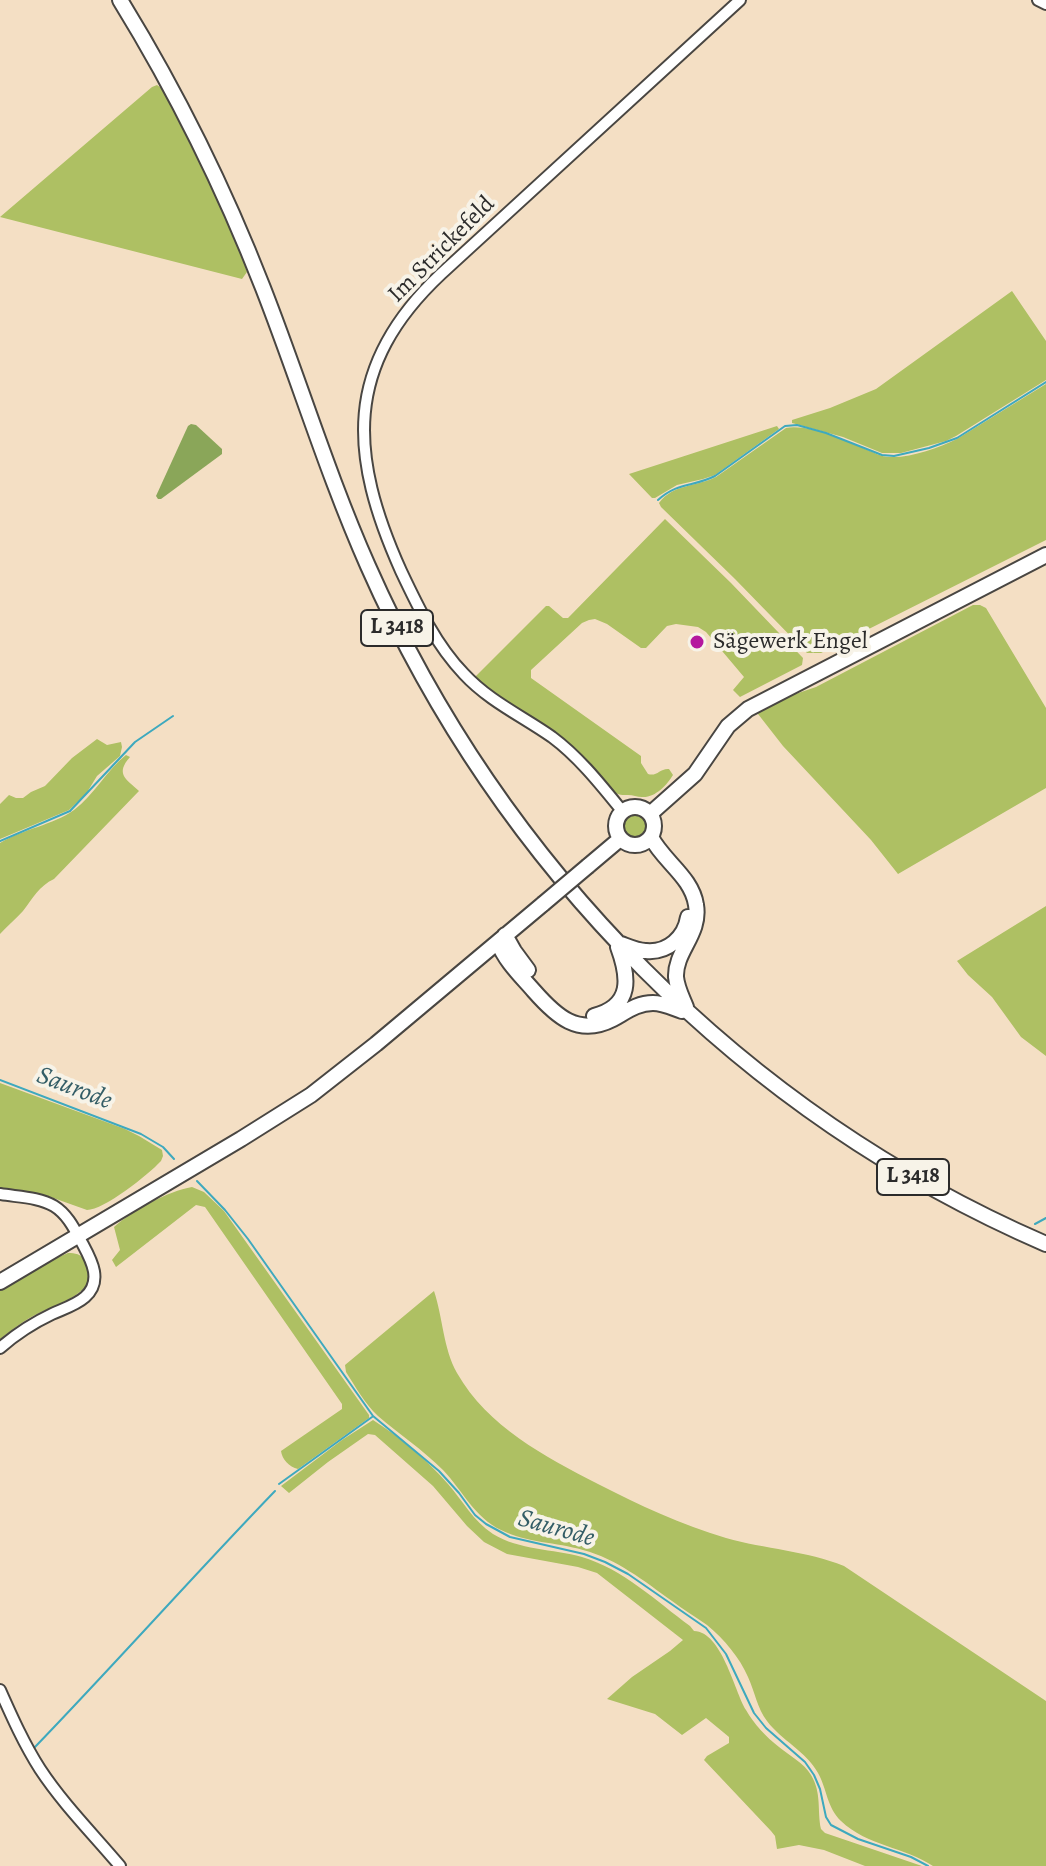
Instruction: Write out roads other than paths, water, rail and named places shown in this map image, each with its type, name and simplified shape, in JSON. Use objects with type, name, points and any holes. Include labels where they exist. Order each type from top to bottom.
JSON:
[{"type":"main road","name":"L 3418","points":[[120,0],[174,93],[232,213],[367,564],[438,703],[482,774],[559,877],[616,943],[750,1066],[840,1132],[948,1197],[1046,1244]]},
{"type":"main road","points":[[650,814],[695,774],[728,726],[748,709],[1046,555]]},
{"type":"main road","points":[[634,807],[650,814],[654,825],[647,841],[630,845],[620,839],[616,828],[623,812],[634,807]]},
{"type":"main road","points":[[0,1282],[311,1095],[620,839]]},
{"type":"main road","name":"L 3418","points":[[647,841],[683,878],[695,901],[695,925],[676,975],[690,1014]]},
{"type":"main road","points":[[616,943],[658,951],[674,942],[687,925],[688,905],[647,841]]},
{"type":"main road","name":"L 3418","points":[[502,938],[563,1009],[580,1016],[607,1012],[622,996],[626,973],[616,943]]},
{"type":"main road","name":"L 3418","points":[[502,938],[504,956],[555,1013],[577,1024],[605,1022],[650,1002],[690,1014]]},
{"type":"main road","points":[[471,964],[499,960],[511,964]]},
{"type":"street","name":"Im Strickefeld","points":[[623,812],[566,748],[484,694],[462,673],[441,645],[402,571],[371,490],[364,442],[367,400],[376,366],[389,336],[421,294],[740,0]]},
{"type":"street","points":[[1038,0],[1046,4]]},
{"type":"street","points":[[0,1194],[33,1199],[62,1212],[78,1236],[93,1266],[95,1278],[86,1297],[19,1331],[0,1348]]},
{"type":"street","points":[[0,1690],[21,1735],[57,1793],[120,1866]]},
{"type":"waterway","points":[[658,500],[679,487],[715,476],[785,426],[797,425],[882,455],[894,456],[957,438],[1046,382]]},
{"type":"waterway","points":[[0,841],[70,811],[135,742],[173,716]]},
{"type":"waterway","name":"Saurode","points":[[0,1080],[141,1134],[163,1147],[174,1159]]},
{"type":"waterway","name":"Saurode","points":[[197,1181],[248,1239],[373,1416],[439,1471],[475,1515],[510,1537],[605,1562],[628,1574],[706,1628],[726,1654],[754,1713],[766,1728],[805,1762],[814,1775],[831,1825],[928,1866]]},
{"type":"waterway","points":[[1035,1224],[1046,1218]]},
{"type":"waterway","points":[[279,1484],[372,1417]]},
{"type":"waterway","points":[[35,1747],[275,1491]]},
{"type":"place","name":"Sägewerk Engel","points":[[697,642]]}]
